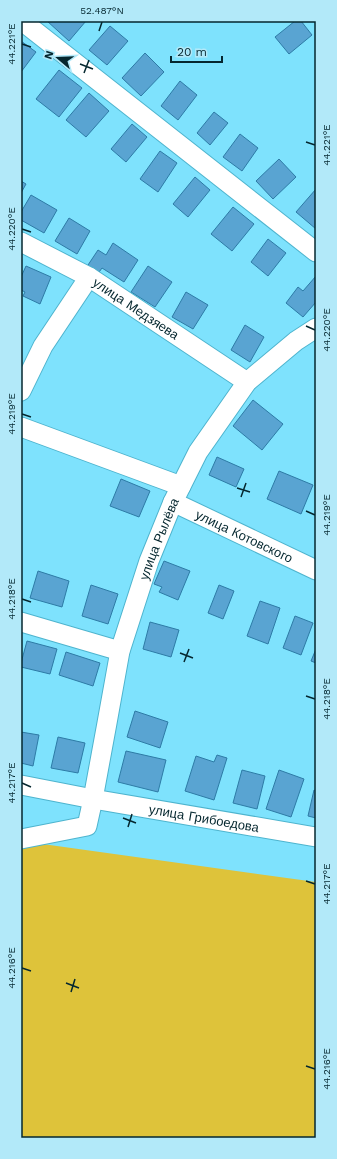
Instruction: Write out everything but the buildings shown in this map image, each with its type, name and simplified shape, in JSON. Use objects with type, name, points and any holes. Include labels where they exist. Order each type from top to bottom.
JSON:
[{"type":"street","points":[[22,21],[316,252]]},
{"type":"street","name":"улица Медзяева","points":[[21,242],[88,277],[247,382]]},
{"type":"street","points":[[21,391],[43,346],[88,277]]},
{"type":"street","name":"улица Рылёва","points":[[21,839],[87,826],[120,651],[149,561],[177,494],[198,452],[247,382],[296,341],[316,328]]},
{"type":"street","name":"улица Котовского","points":[[21,427],[177,494],[316,570]]},
{"type":"street","points":[[21,622],[120,651]]},
{"type":"street","name":"улица Грибоедова","points":[[21,785],[93,799],[316,837]]},
{"type":"shaded area","points":[[21,841],[316,882],[316,1138],[21,1138]]}]
